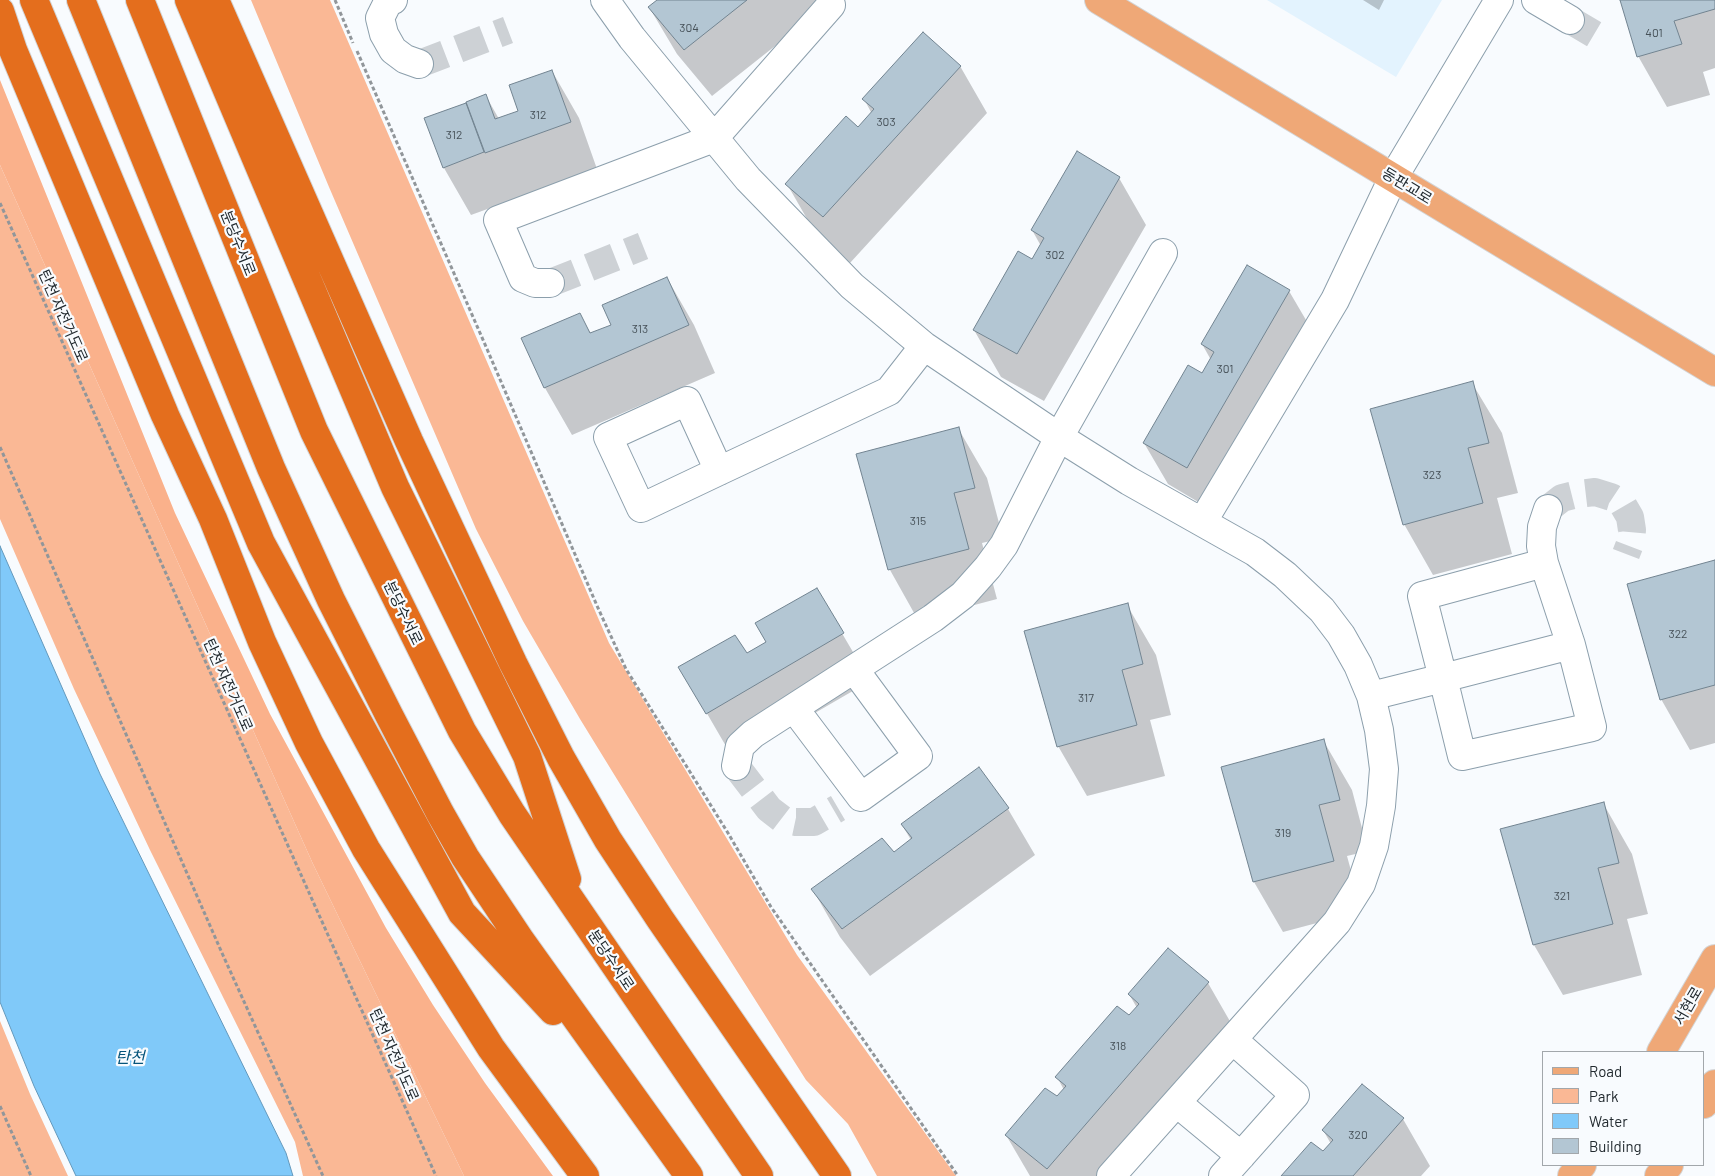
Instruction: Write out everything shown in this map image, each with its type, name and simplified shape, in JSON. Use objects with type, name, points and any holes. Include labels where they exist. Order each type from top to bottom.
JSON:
[{"type":"highway","points":[[34,0],[261,543],[462,912],[636,1101]]},
{"type":"highway","points":[[81,0],[271,468],[335,609],[440,814],[465,857],[521,941],[689,1176]]},
{"type":"highway","name":"분당수서로","points":[[140,0],[314,431],[462,731],[512,814],[759,1176]]},
{"type":"highway","points":[[189,0],[395,487],[527,756],[576,909]]},
{"type":"highway","points":[[215,0],[409,441],[513,663],[561,758],[608,840],[837,1176]]},
{"type":"highway","points":[[0,11],[17,59],[165,415],[213,519],[262,642],[309,743],[366,849],[491,1048],[585,1176]]},
{"type":"highway","points":[[745,1041],[766,1096],[814,1176]]},
{"type":"main road","name":"동판교로","points":[[1099,0],[1715,372]]},
{"type":"main road","name":"서현로","points":[[1662,1051],[1715,959]]},
{"type":"main road","points":[[1705,1102],[1715,1084]]},
{"type":"main road","points":[[1572,1176],[1581,1166]]},
{"type":"main road","points":[[1659,1176],[1668,1166]]},
{"type":"lane","points":[[393,0],[388,2],[380,18],[384,34],[393,50],[405,59],[419,64]]},
{"type":"lane","points":[[606,0],[632,38],[748,179],[852,286],[924,346],[1058,437],[1129,481],[1255,552],[1285,575],[1322,610],[1341,635],[1358,665],[1371,696],[1379,730],[1384,769],[1381,806],[1374,846],[1361,884],[1338,922],[1177,1103],[1125,1172]]},
{"type":"lane","points":[[1203,522],[1335,300],[1393,178],[1499,0]]},
{"type":"lane","points":[[1536,0],[1570,20]]},
{"type":"lane","points":[[550,283],[535,283],[523,278],[498,220],[714,138],[831,5]]},
{"type":"lane","points":[[736,766],[740,746],[753,734],[933,618],[963,595],[988,567],[1004,545],[1058,437],[1164,253]]},
{"type":"lane","points":[[719,471],[889,391],[924,346]]},
{"type":"lane","points":[[1544,563],[1422,596],[1462,756],[1592,727],[1571,645],[1544,563],[1541,546],[1542,527],[1548,509]]},
{"type":"lane","points":[[1371,696],[1571,645]]},
{"type":"lane","points":[[794,708],[861,797],[918,756],[854,668]]},
{"type":"lane","points":[[1222,1176],[1295,1095],[1232,1040]]},
{"type":"lane","points":[[1177,1103],[1241,1156]]},
{"type":"path","points":[[335,0],[626,669],[728,833],[771,908],[958,1176]]},
{"type":"path","name":"탄천 자전거도로","points":[[0,203],[436,1176]]},
{"type":"path","points":[[0,447],[218,944],[324,1176]]},
{"type":"path","points":[[0,1106],[31,1176]]},
{"type":"shaded area","points":[[1267,0],[1442,0],[1396,77]]},
{"type":"shaded area","points":[[0,80],[175,513],[270,714],[386,928],[433,1005],[485,1083],[553,1176],[464,1176],[313,864],[0,165]]},
{"type":"green space","points":[[251,0],[330,0],[609,643],[797,955],[956,1176],[877,1176],[848,1124],[806,1080],[580,719],[523,621],[476,529]]},
{"type":"green space","points":[[0,165],[313,864],[464,1176],[303,1176],[295,1142],[150,850],[74,689],[0,519]]},
{"type":"green space","points":[[0,1021],[30,1094],[68,1176],[0,1176]]},
{"type":"water","name":"탄천","points":[[0,546],[100,774],[286,1153],[293,1176],[76,1176],[34,1086],[0,1002]]},
{"type":"building","points":[[657,0],[747,0],[684,50],[648,7]]},
{"type":"building","points":[[1620,0],[1715,0],[1715,9],[1674,21],[1682,44],[1637,57]]},
{"type":"building","points":[[923,32],[961,66],[823,217],[785,184],[846,116],[858,127],[874,109],[862,99]]},
{"type":"building","points":[[552,70],[571,122],[485,153],[466,102],[486,94],[495,119],[518,111],[509,85]]},
{"type":"building","points":[[466,103],[484,152],[443,168],[424,118]]},
{"type":"building","points":[[1077,151],[1120,177],[1017,354],[973,330],[1018,251],[1032,259],[1044,238],[1031,230]]},
{"type":"building","points":[[1247,265],[1290,290],[1187,468],[1143,443],[1188,365],[1202,373],[1214,352],[1201,344]]},
{"type":"building","points":[[667,277],[689,325],[544,388],[521,338],[580,313],[590,333],[611,325],[602,305]]},
{"type":"building","points":[[1473,381],[1489,443],[1468,448],[1483,503],[1403,525],[1370,409]]},
{"type":"building","points":[[959,427],[975,488],[954,493],[969,549],[888,570],[856,454]]},
{"type":"building","points":[[1715,560],[1715,685],[1660,700],[1627,584]]},
{"type":"building","points":[[817,588],[844,633],[706,714],[678,667],[735,635],[747,653],[766,642],[755,623]]},
{"type":"building","points":[[1128,603],[1143,664],[1122,670],[1137,725],[1057,747],[1024,631]]},
{"type":"building","points":[[1324,739],[1340,800],[1319,805],[1334,861],[1253,882],[1221,767]]},
{"type":"building","points":[[979,767],[1009,808],[842,929],[811,889],[882,838],[894,852],[912,838],[901,824]]},
{"type":"building","points":[[1604,802],[1619,863],[1598,868],[1613,924],[1533,945],[1500,829]]},
{"type":"building","points":[[1168,948],[1209,982],[1047,1169],[1005,1135],[1045,1088],[1057,1096],[1066,1086],[1055,1077],[1117,1006],[1129,1015],[1139,1004],[1128,994]]},
{"type":"building","points":[[1362,1084],[1404,1118],[1353,1176],[1281,1176],[1311,1142],[1323,1151],[1333,1140],[1322,1130]]},
{"type":"tunnel","points":[[1570,20],[1604,40]]},
{"type":"tunnel","points":[[419,64],[508,30]]},
{"type":"tunnel","points":[[550,283],[643,246]]},
{"type":"tunnel","points":[[1548,509],[1562,498],[1578,494],[1595,492],[1611,497],[1623,505],[1630,517],[1631,541],[1626,554]]},
{"type":"tunnel","points":[[736,766],[769,809],[782,819],[796,822],[814,822],[838,808]]}]
